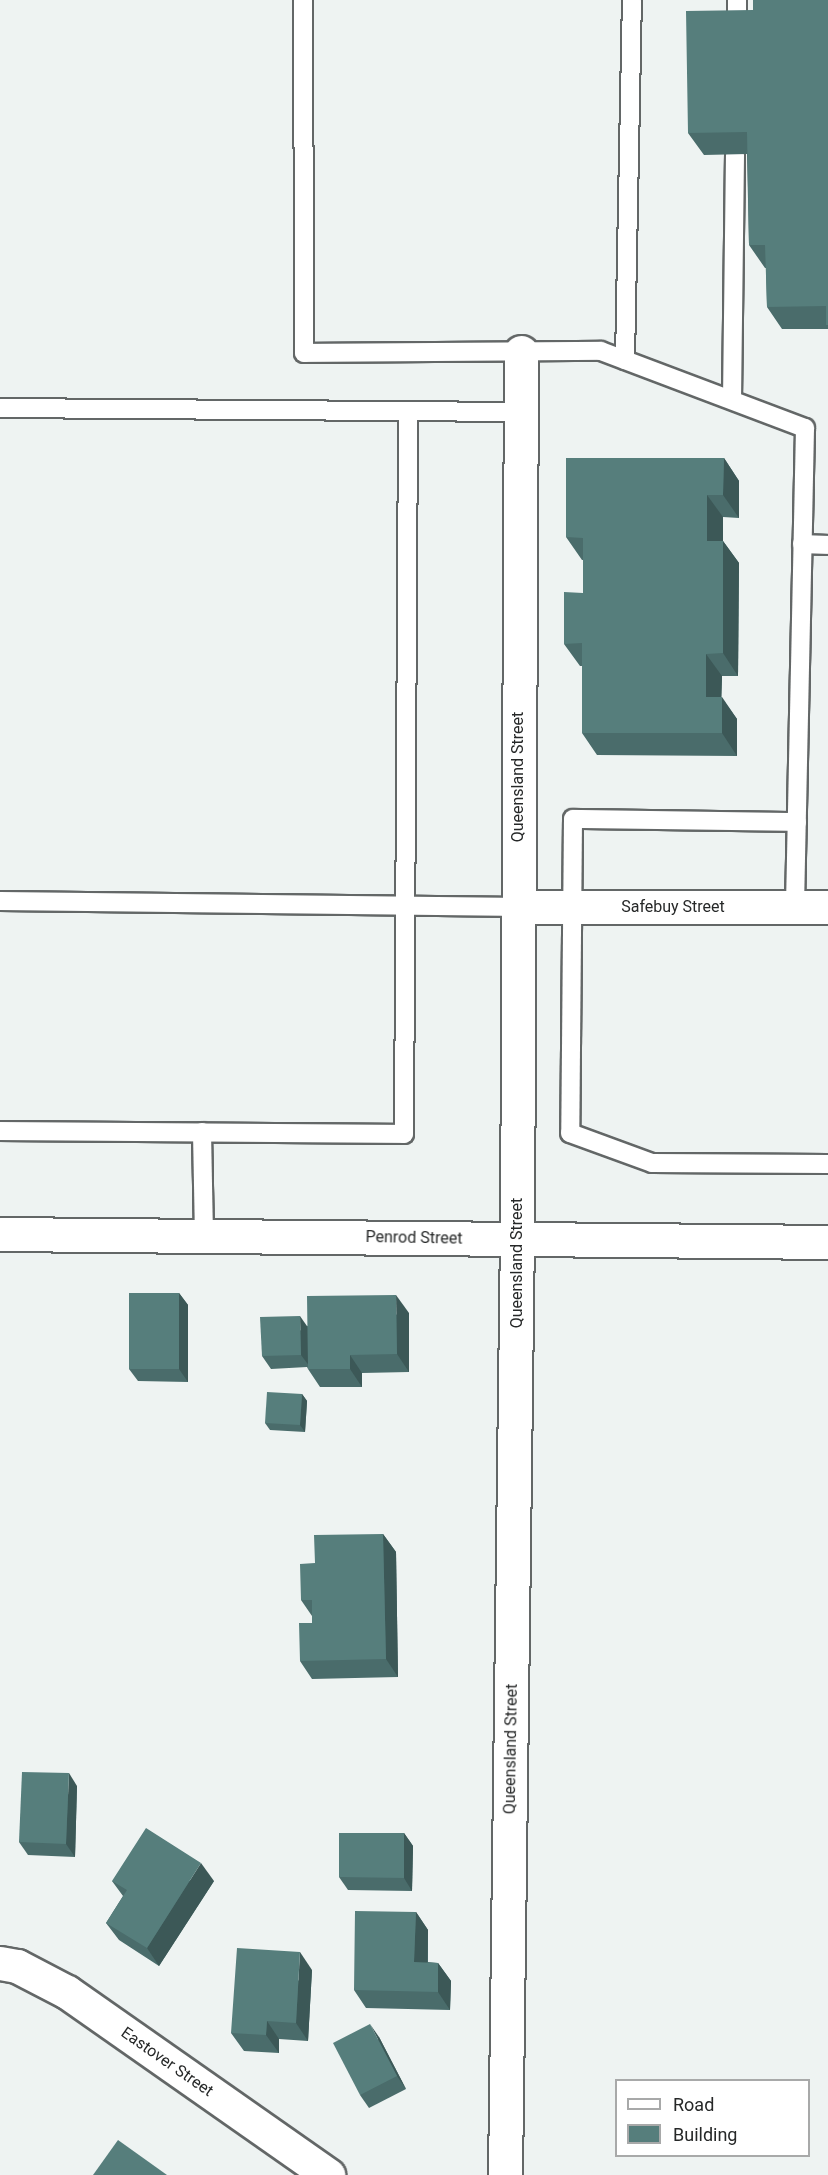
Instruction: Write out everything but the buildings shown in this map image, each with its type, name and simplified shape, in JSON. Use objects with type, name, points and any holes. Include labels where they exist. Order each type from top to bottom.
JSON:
[{"type":"street","name":"Queensland Street","points":[[505,2175],[518,1239],[517,907],[521,352]]},
{"type":"street","name":"Safebuy Street","points":[[517,907],[828,907]]},
{"type":"street","name":"Penrod Street","points":[[0,1234],[828,1242]]},
{"type":"street","name":"Eastover Street","points":[[0,1963],[17,1966],[67,1992],[328,2175]]},
{"type":"lane","points":[[303,0],[304,353],[601,351],[805,428],[795,907]]},
{"type":"lane","points":[[626,360],[632,0]]},
{"type":"lane","points":[[737,0],[737,33]]},
{"type":"lane","points":[[732,400],[735,155]]},
{"type":"lane","points":[[0,408],[408,413],[520,412]]},
{"type":"lane","points":[[0,1131],[404,1134],[408,413]]},
{"type":"lane","points":[[802,544],[828,545]]},
{"type":"lane","points":[[797,822],[573,819],[570,1133],[652,1163],[828,1164]]},
{"type":"lane","points":[[0,901],[517,907]]},
{"type":"lane","points":[[202,1132],[204,1236]]}]
